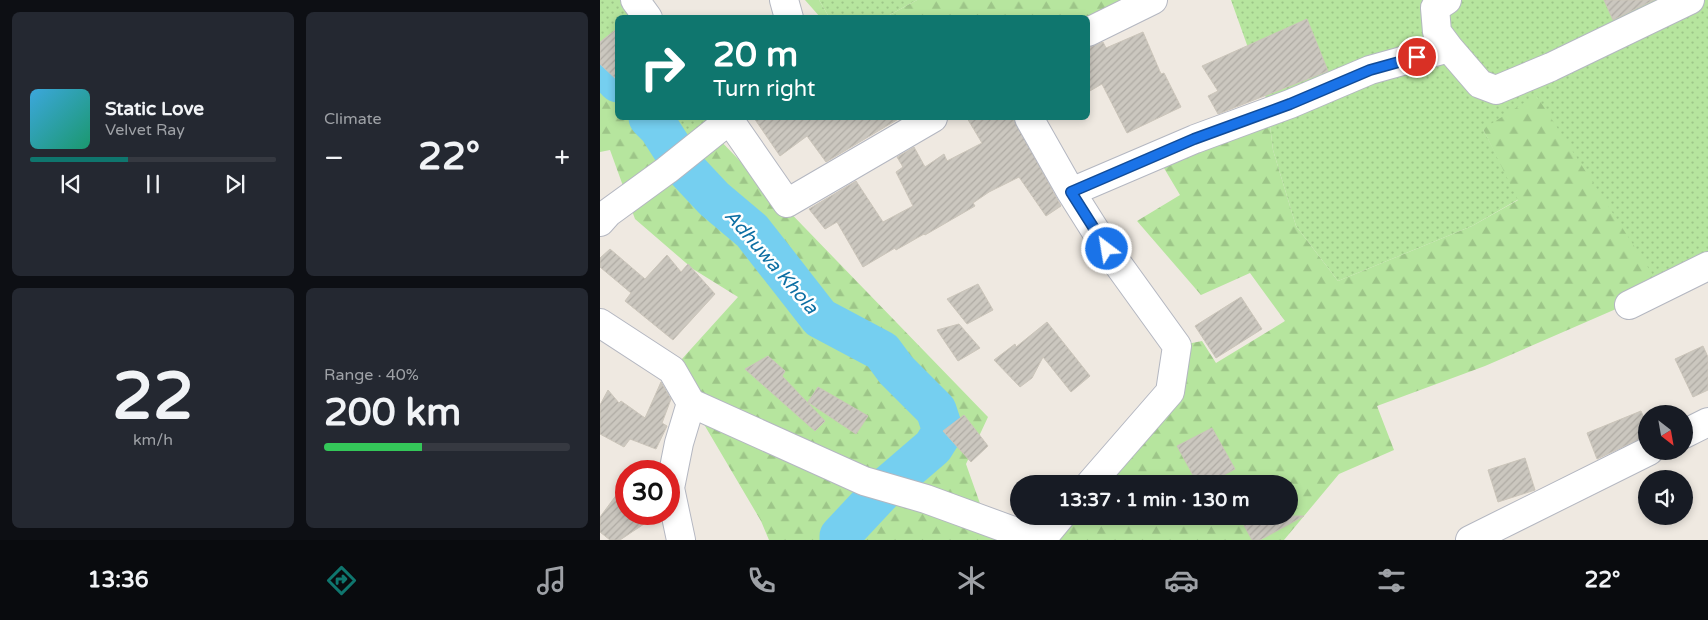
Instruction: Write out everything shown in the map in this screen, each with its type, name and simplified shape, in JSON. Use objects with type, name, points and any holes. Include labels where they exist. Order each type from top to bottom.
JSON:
[{"type":"street","points":[[634,0],[646,15]]},
{"type":"street","points":[[784,0],[787,15]]},
{"type":"street","points":[[1090,31],[1153,0]]},
{"type":"street","points":[[1447,0],[1435,8],[1437,32],[1480,84],[1496,90],[1551,67],[1690,0]]},
{"type":"street","points":[[1071,192],[1194,139],[1290,104],[1370,70],[1449,48]]},
{"type":"street","points":[[600,222],[608,213],[667,170],[728,120]]},
{"type":"street","points":[[731,120],[787,203],[930,120]]},
{"type":"street","points":[[1030,120],[1071,192],[1107,249],[1177,346],[1170,392],[1098,475]]},
{"type":"street","points":[[1629,305],[1708,266]]},
{"type":"street","points":[[600,323],[672,370],[691,402],[864,481],[926,499],[1039,540],[1053,525]]},
{"type":"street","points":[[676,538],[670,488],[679,443],[691,402]]},
{"type":"street","points":[[1693,430],[1708,422]]},
{"type":"street","points":[[1470,540],[1638,456]]},
{"type":"green space","points":[[600,0],[635,0],[646,15],[615,15],[615,75],[600,63]]},
{"type":"green space","points":[[805,0],[819,0],[828,15],[818,15]]},
{"type":"green space","points":[[819,0],[917,0],[890,15],[828,15]]},
{"type":"green space","points":[[917,0],[1133,0],[1090,17],[1090,15],[890,15]]},
{"type":"green space","points":[[1231,0],[1708,0],[1708,266],[1662,289],[1483,129],[1519,199],[1472,226],[1338,281],[1296,226],[1273,150],[1267,101]]},
{"type":"green space","points":[[600,63],[615,75],[615,120],[669,120],[698,143],[713,133],[988,417],[966,464],[983,512],[1038,540],[769,540],[761,521],[672,370],[738,297],[693,269],[635,219],[610,150],[600,152]]},
{"type":"green space","points":[[1536,95],[1662,289],[1485,366],[1377,406],[1394,450],[1339,474],[1298,523],[1298,475],[1098,475],[1170,393],[1177,346],[1202,341],[1216,363],[1285,321],[1250,273],[1201,295],[1137,221],[1180,195],[1158,158],[1267,101],[1273,150],[1296,226],[1338,281],[1472,226],[1518,200],[1483,129]]},
{"type":"green space","points":[[668,120],[726,120],[698,144]]},
{"type":"green space","points":[[1054,525],[1296,525],[1284,540],[1041,540]]},
{"type":"building","points":[[1604,0],[1654,0],[1613,20]]},
{"type":"building","points":[[1307,19],[1328,71],[1218,114],[1208,96],[1218,91],[1202,66]]},
{"type":"building","points":[[615,30],[615,78],[600,64],[600,42]]},
{"type":"building","points":[[1143,32],[1161,74],[1164,73],[1181,107],[1127,133],[1102,84],[1090,91],[1090,47],[1103,42],[1106,48]]},
{"type":"building","points":[[755,120],[897,120],[826,162],[807,136],[780,156]]},
{"type":"building","points":[[968,120],[1014,120],[1061,206],[1046,216],[1019,177],[989,192],[973,203],[975,206],[925,235],[896,250],[895,248],[863,267],[837,222],[825,229],[809,209],[856,181],[883,222],[913,206],[896,172],[903,167],[897,157],[914,147],[925,167],[944,154],[947,161],[982,143]]},
{"type":"building","points":[[610,249],[645,279],[667,255],[681,272],[688,264],[715,294],[673,340],[625,301],[631,293],[600,267],[600,258]]},
{"type":"building","points":[[978,284],[993,310],[967,324],[947,299]]},
{"type":"building","points":[[1241,297],[1262,329],[1216,358],[1195,326]]},
{"type":"building","points":[[1047,322],[1090,376],[1071,392],[1043,357],[1032,378],[1020,387],[994,360],[1015,344],[1016,347]]},
{"type":"building","points":[[959,324],[980,348],[958,361],[937,330]]},
{"type":"building","points":[[1703,346],[1708,357],[1708,390],[1693,397],[1675,359]]},
{"type":"building","points":[[768,356],[785,371],[782,376],[825,421],[815,431],[745,369]]},
{"type":"building","points":[[661,382],[671,399],[662,423],[667,426],[656,449],[630,439],[624,447],[600,434],[600,405],[608,390],[619,403],[621,401],[645,418]]},
{"type":"building","points":[[818,387],[868,416],[856,434],[808,402]]},
{"type":"building","points":[[1638,412],[1638,440],[1597,459],[1587,433]]},
{"type":"building","points":[[964,415],[988,446],[971,462],[943,431]]},
{"type":"building","points":[[1212,428],[1235,469],[1224,475],[1193,475],[1177,446]]},
{"type":"building","points":[[1525,458],[1535,490],[1498,502],[1488,470]]},
{"type":"building","points":[[615,497],[615,525],[642,525],[620,540],[610,540],[600,532],[600,517]]},
{"type":"building","points":[[1244,525],[1288,525],[1260,540],[1252,540]]},
{"type":"waterway","name":"Adhuwa Khola","points":[[600,63],[615,79]]},
{"type":"waterway","name":"Adhuwa Khola","points":[[651,120],[659,128],[684,167],[714,199],[752,231],[820,318],[882,351],[896,370],[936,410],[943,431],[933,447],[883,490],[840,536],[840,540]]},
{"type":"route","points":[[1107,249],[1071,192],[1194,139],[1290,104],[1370,70],[1417,57]]}]
